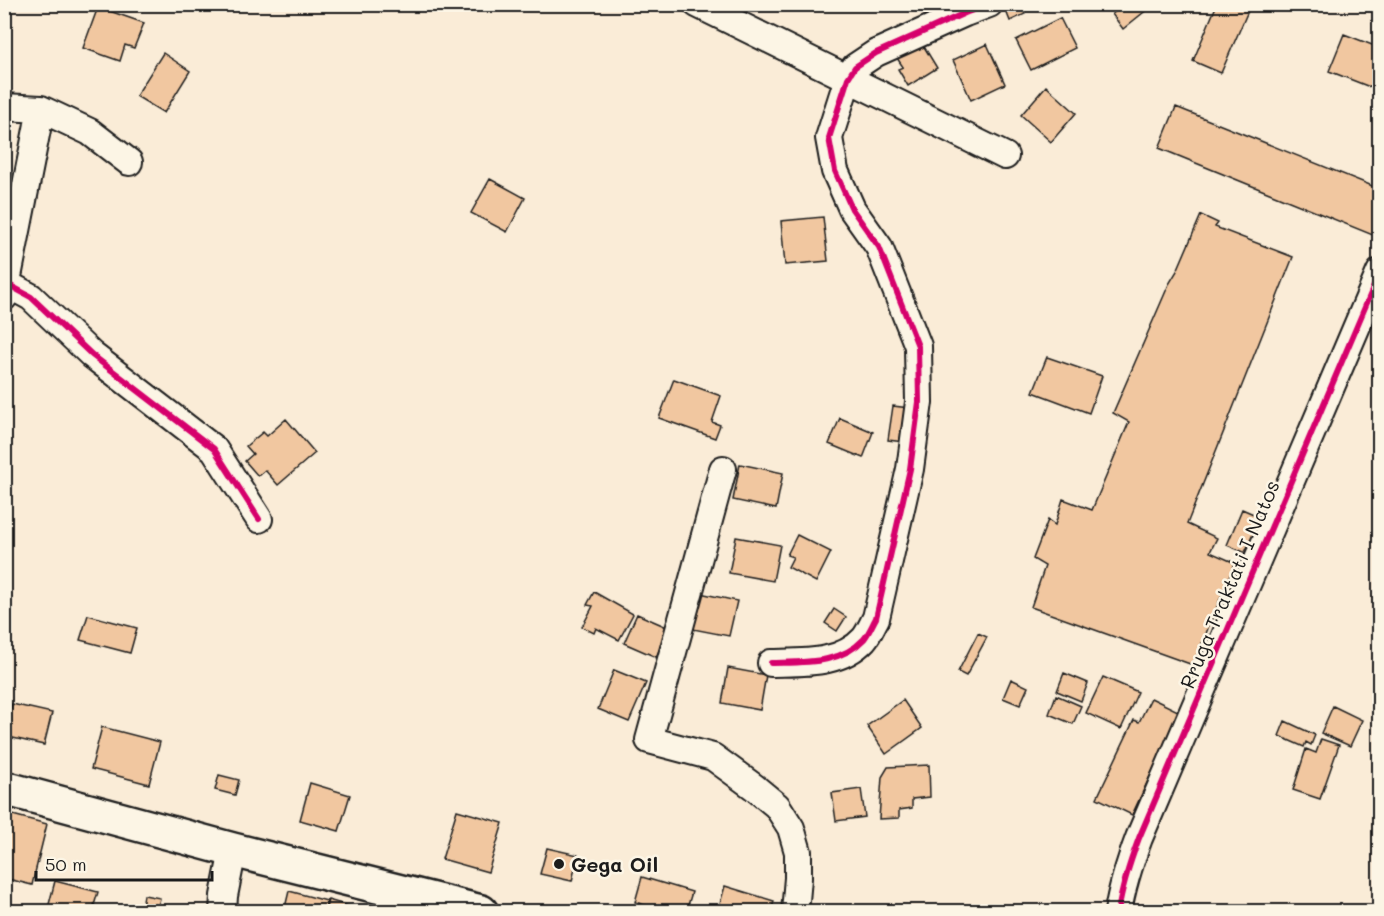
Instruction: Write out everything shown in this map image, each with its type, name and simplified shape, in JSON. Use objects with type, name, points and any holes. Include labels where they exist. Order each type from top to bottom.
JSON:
[{"type":"main road","points":[[4,788],[232,850],[481,912]]},
{"type":"street","points":[[697,4],[1005,156]]},
{"type":"street","points":[[771,663],[816,662],[848,652],[864,638],[876,618],[910,469],[920,402],[918,346],[879,247],[852,209],[835,171],[830,138],[848,78],[855,67],[876,53],[988,4]]},
{"type":"street","points":[[4,107],[41,109],[90,132],[129,162]]},
{"type":"street","points":[[41,109],[6,291],[31,297],[93,355],[214,449],[259,519]]},
{"type":"street","name":"Rruga Traktati I Natos","points":[[1118,912],[1128,869],[1139,838],[1380,272]]},
{"type":"street","points":[[723,469],[649,740],[712,757],[777,806],[791,828],[798,852],[795,912]]},
{"type":"street","points":[[224,912],[232,850]]},
{"type":"building","points":[[1122,4],[1154,4],[1123,29],[1112,14],[1123,6]]},
{"type":"building","points":[[1217,4],[1251,4],[1221,73],[1193,61]]},
{"type":"building","points":[[1021,5],[1025,14],[1010,21],[1006,11]]},
{"type":"building","points":[[98,7],[144,23],[134,48],[125,45],[120,61],[83,48]]},
{"type":"building","points":[[1060,18],[1075,48],[1031,70],[1016,40]]},
{"type":"building","points":[[1344,34],[1380,48],[1380,78],[1375,89],[1329,71]]},
{"type":"building","points":[[920,40],[937,68],[908,86],[898,69],[903,67],[895,55]]},
{"type":"building","points":[[987,44],[1005,84],[971,100],[953,60]]},
{"type":"building","points":[[163,53],[190,71],[164,113],[136,96]]},
{"type":"building","points":[[1046,86],[1076,113],[1051,142],[1021,115]]},
{"type":"building","points":[[1176,107],[1380,189],[1380,238],[1159,148]]},
{"type":"building","points":[[490,179],[525,198],[507,232],[471,213]]},
{"type":"building","points":[[1201,215],[1218,223],[1215,227],[1293,257],[1187,524],[1217,538],[1210,552],[1235,563],[1193,665],[1031,607],[1045,566],[1033,559],[1048,520],[1055,525],[1063,499],[1092,510],[1129,422],[1113,413]]},
{"type":"building","points":[[823,217],[828,261],[785,265],[781,221]]},
{"type":"building","points":[[1047,357],[1102,376],[1089,413],[1033,392]]},
{"type":"building","points":[[674,379],[721,396],[712,422],[720,425],[715,438],[659,418]]},
{"type":"building","points":[[893,406],[909,408],[904,442],[888,440]]},
{"type":"building","points":[[840,418],[873,432],[863,458],[829,444]]},
{"type":"building","points":[[286,419],[315,453],[278,485],[265,470],[258,476],[245,461],[253,454],[246,446],[263,432],[267,436]]},
{"type":"building","points":[[740,464],[783,473],[776,509],[733,500]]},
{"type":"building","points":[[1242,509],[1265,519],[1251,555],[1227,545]]},
{"type":"building","points":[[797,535],[831,552],[816,582],[788,567],[793,557],[787,555]]},
{"type":"building","points":[[736,537],[780,545],[773,581],[729,573]]},
{"type":"building","points":[[594,592],[633,614],[619,640],[596,628],[594,633],[582,627],[593,606],[587,605]]},
{"type":"building","points":[[700,593],[737,601],[729,636],[693,629]]},
{"type":"building","points":[[834,609],[846,617],[837,631],[825,623]]},
{"type":"building","points":[[637,614],[669,628],[656,657],[624,643]]},
{"type":"building","points":[[88,615],[137,628],[130,653],[80,640]]},
{"type":"building","points":[[978,633],[987,637],[966,676],[958,672]]},
{"type":"building","points":[[728,668],[766,675],[760,710],[722,703]]},
{"type":"building","points":[[614,670],[646,683],[629,722],[598,709]]},
{"type":"building","points":[[1064,673],[1088,683],[1081,701],[1057,691]]},
{"type":"building","points":[[1103,677],[1138,692],[1121,729],[1086,713]]},
{"type":"building","points":[[1011,679],[1028,687],[1020,705],[1003,698]]},
{"type":"building","points":[[1056,695],[1081,706],[1073,724],[1049,714]]},
{"type":"building","points":[[1151,698],[1180,712],[1132,815],[1097,798],[1134,720],[1139,722]]},
{"type":"building","points":[[903,700],[922,728],[886,754],[867,726]]},
{"type":"building","points":[[12,704],[52,713],[44,745],[4,736]]},
{"type":"building","points":[[1333,706],[1362,720],[1350,746],[1321,733]]},
{"type":"building","points":[[1285,721],[1315,735],[1311,745],[1306,742],[1304,747],[1279,736]]},
{"type":"building","points":[[102,727],[160,742],[149,784],[91,769]]},
{"type":"building","points":[[1321,739],[1339,745],[1320,799],[1293,790],[1306,749],[1316,753]]},
{"type":"building","points":[[929,765],[930,797],[912,799],[912,808],[899,810],[899,818],[879,819],[882,777],[888,767]]},
{"type":"building","points":[[219,775],[239,780],[235,795],[215,790]]},
{"type":"building","points":[[310,783],[350,795],[339,831],[300,820]]},
{"type":"building","points":[[861,789],[865,817],[836,821],[832,793]]},
{"type":"building","points":[[457,810],[503,823],[488,872],[442,859]]},
{"type":"building","points":[[5,813],[47,824],[32,885],[4,878]]},
{"type":"building","name":"Gega Oil","points":[[547,848],[578,855],[572,881],[540,874]]},
{"type":"building","points":[[642,877],[692,892],[686,912],[666,912],[635,902]]},
{"type":"building","points":[[55,881],[98,892],[92,912],[47,912]]},
{"type":"building","points":[[725,886],[774,901],[771,912],[718,911]]},
{"type":"building","points":[[289,891],[327,901],[324,912],[284,912]]},
{"type":"building","points":[[144,895],[160,898],[157,912],[141,912]]},
{"type":"building","points":[[328,900],[366,911],[366,912],[325,912]]},
{"type":"cycle path","points":[[771,663],[808,662],[832,658],[854,647],[869,632],[876,618],[910,469],[919,402],[918,346],[879,247],[852,209],[835,171],[829,138],[848,78],[855,67],[876,53],[989,4]]},
{"type":"cycle path","points":[[1118,912],[1139,838],[1380,272]]},
{"type":"cycle path","points":[[7,284],[31,297],[92,355],[214,449],[259,519]]},
{"type":"place","name":"Gega Oil","points":[[559,864]]}]
